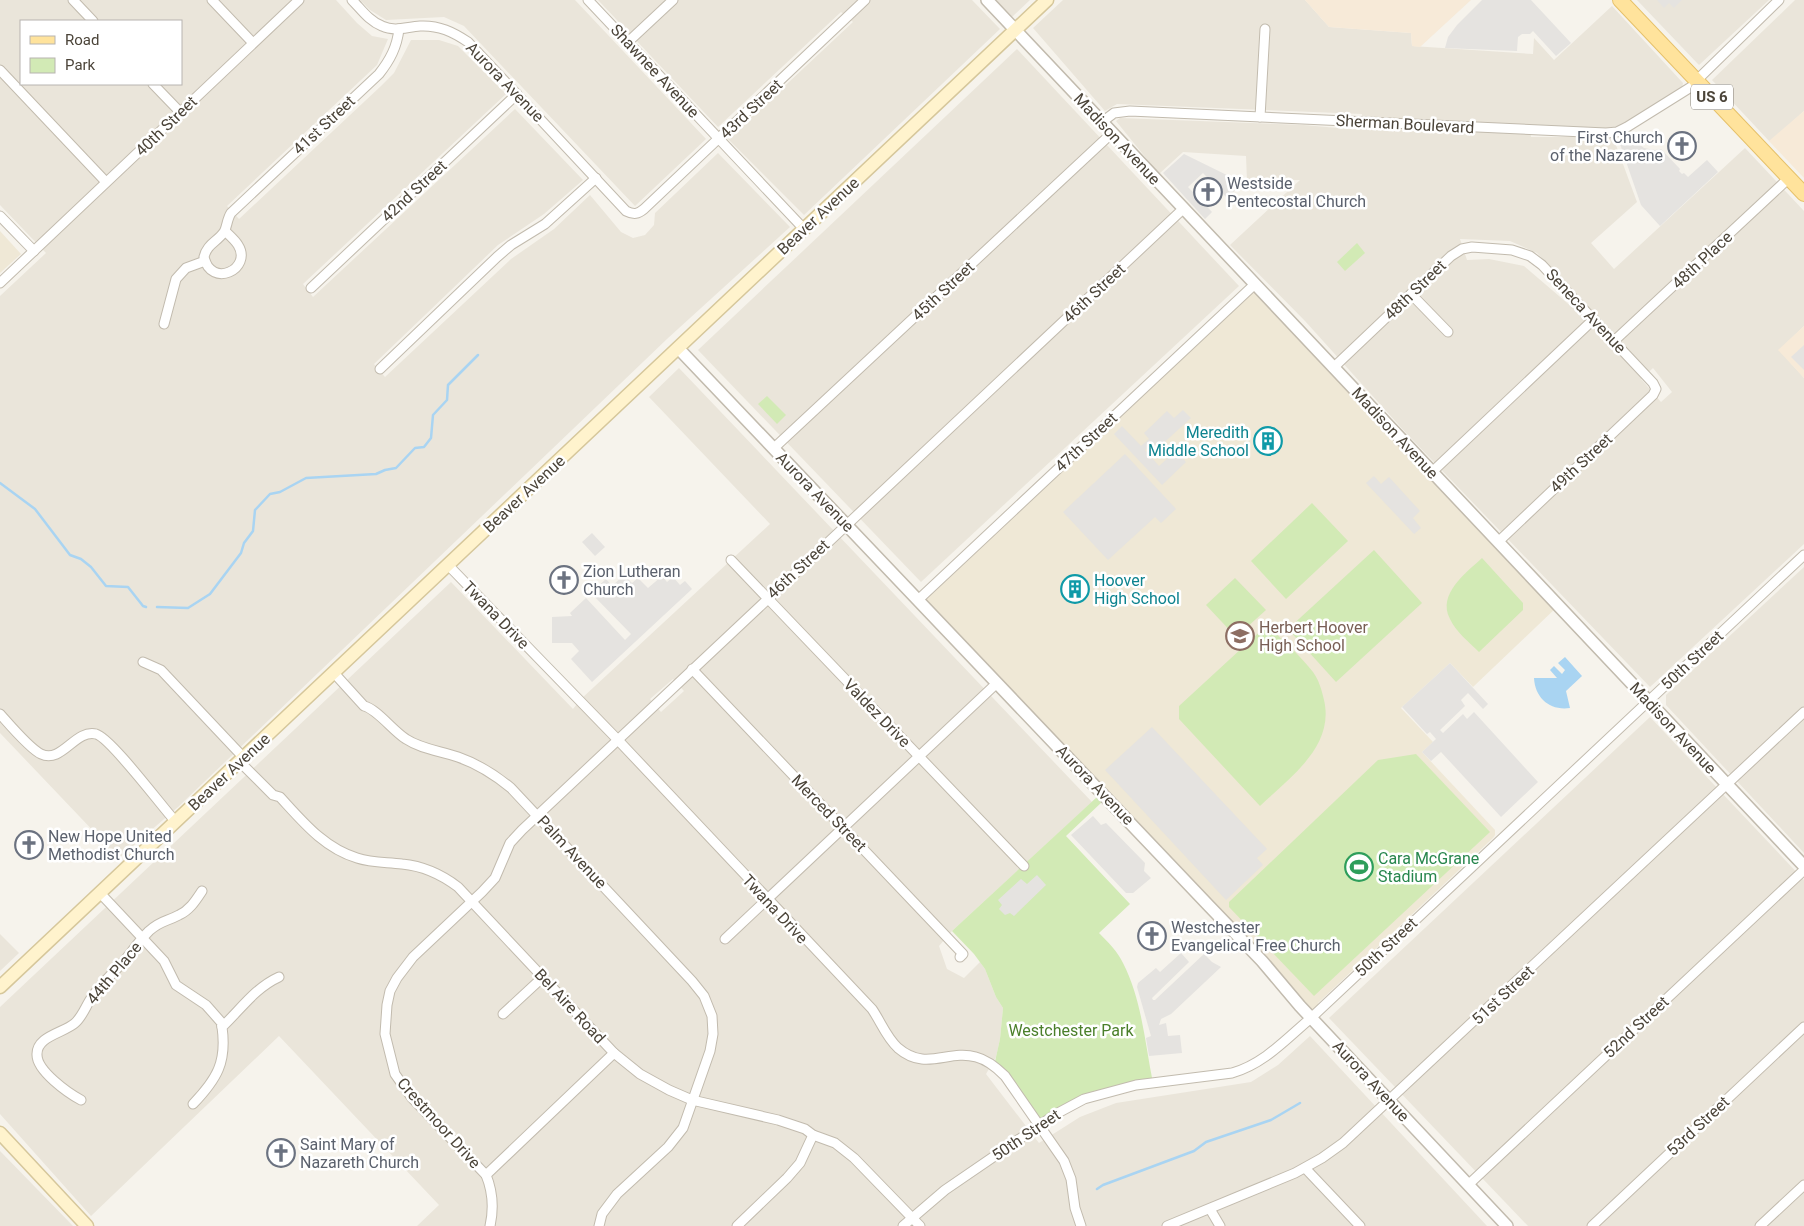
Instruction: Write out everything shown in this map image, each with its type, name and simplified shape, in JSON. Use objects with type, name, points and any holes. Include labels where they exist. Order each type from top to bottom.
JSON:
[{"type":"main road","name":"Beaver Avenue","points":[[0,988],[1047,0]]},
{"type":"main road","name":"US 6","points":[[1620,0],[1804,194]]},
{"type":"main road","points":[[0,1133],[87,1226]]},
{"type":"street","points":[[73,0],[92,20]]},
{"type":"street","points":[[212,0],[253,43]]},
{"type":"street","name":"40th Street","points":[[0,283],[299,0]]},
{"type":"street","name":"Aurora Avenue","points":[[352,0],[372,20],[380,25],[399,29],[432,26],[452,32],[468,42],[626,211],[634,214]]},
{"type":"street","name":"Shawnee Avenue","points":[[588,0],[804,228]]},
{"type":"street","points":[[628,42],[673,0]]},
{"type":"street","name":"43rd Street","points":[[634,214],[638,214],[644,209],[866,0]]},
{"type":"street","name":"Madison Avenue","points":[[987,0],[1804,868]]},
{"type":"street","points":[[1698,81],[1779,0]]},
{"type":"street","name":"41st Street","points":[[225,231],[227,219],[234,211],[388,64],[394,52],[399,29]]},
{"type":"street","points":[[1260,117],[1265,29]]},
{"type":"street","points":[[0,70],[106,182]]},
{"type":"street","name":"Sherman Boulevard","points":[[1102,122],[1108,116],[1120,111],[1617,132],[1698,81]]},
{"type":"street","points":[[154,85],[180,112]]},
{"type":"street","name":"42nd Street","points":[[311,288],[517,94]]},
{"type":"street","name":"45th Street","points":[[774,448],[1112,132]]},
{"type":"street","points":[[380,369],[511,244],[545,224],[596,178]]},
{"type":"street","name":"48th Place","points":[[1614,341],[1789,178]]},
{"type":"street","name":"46th Street","points":[[472,901],[495,878],[510,843],[616,740],[1183,209]]},
{"type":"street","points":[[0,216],[34,251]]},
{"type":"street","points":[[225,231],[241,250],[240,262],[237,268],[226,274],[220,274],[210,268],[205,262],[204,257],[208,247],[225,231]]},
{"type":"street","name":"48th Street","points":[[1333,368],[1451,256],[1462,249],[1472,247],[1512,250]]},
{"type":"street","name":"Seneca Avenue","points":[[1512,250],[1530,256],[1542,265],[1653,382]]},
{"type":"street","points":[[164,324],[176,279],[186,268],[205,262]]},
{"type":"street","name":"47th Street","points":[[918,600],[1254,284]]},
{"type":"street","points":[[1411,294],[1448,332]]},
{"type":"street","points":[[1432,472],[1594,319]]},
{"type":"street","name":"Aurora Avenue","points":[[678,348],[1242,940],[1311,1018],[1507,1226]]},
{"type":"street","name":"49th Street","points":[[1498,542],[1653,395],[1656,389],[1653,382]]},
{"type":"street","name":"50th Street","points":[[903,1226],[945,1190],[1070,1106],[1106,1092],[1136,1085],[1232,1074],[1260,1062],[1311,1018],[1804,555]]},
{"type":"street","name":"Valdez Drive","points":[[731,560],[1024,866]]},
{"type":"street","name":"Twana Drive","points":[[448,565],[872,1009],[879,1018],[886,1035],[900,1049],[909,1055],[928,1060],[967,1055],[987,1061],[1005,1076],[1064,1161],[1072,1179],[1075,1208],[1081,1226]]},
{"type":"street","name":"Bel Aire Road","points":[[143,662],[161,670],[273,795],[280,797],[316,835],[332,847],[356,858],[378,863],[402,864],[426,869],[446,878],[458,887],[614,1053],[640,1074],[668,1090],[692,1100],[778,1120],[805,1129],[813,1135],[835,1143],[854,1158],[920,1226]]},
{"type":"street","name":"Merced Street","points":[[692,669],[963,954],[960,957]]},
{"type":"street","name":"Palm Avenue","points":[[334,673],[364,706],[371,707],[385,722],[406,739],[458,757],[495,775],[538,816],[692,981],[704,996],[712,1016],[713,1034],[710,1052],[692,1100]]},
{"type":"street","points":[[726,939],[997,683]]},
{"type":"street","name":"51st Street","points":[[1167,1226],[1305,1168],[1343,1143],[1804,712]]},
{"type":"street","points":[[0,714],[36,750],[46,755],[57,754],[84,734],[96,734],[102,737],[176,822]]},
{"type":"street","name":"52nd Street","points":[[1468,1185],[1804,868]]},
{"type":"street","name":"44th Place","points":[[81,1100],[60,1086],[38,1062],[38,1049],[42,1043],[74,1024],[91,997],[143,938],[161,921],[181,915],[193,905],[202,891]]},
{"type":"street","points":[[100,894],[164,962],[176,985],[206,1004],[221,1022],[225,1044],[222,1064],[213,1082],[193,1104]]},
{"type":"street","name":"Crestmoor Drive","points":[[472,901],[412,956],[397,978],[390,991],[385,1034],[395,1074],[412,1098],[486,1175],[491,1188],[493,1209],[490,1226]]},
{"type":"street","points":[[222,1027],[242,1008],[251,996],[266,983],[279,977]]},
{"type":"street","points":[[503,1014],[543,977]]},
{"type":"street","name":"53rd Street","points":[[1592,1226],[1804,1027]]},
{"type":"street","points":[[486,1175],[614,1053]]},
{"type":"street","points":[[599,1226],[602,1214],[617,1194],[683,1128],[692,1100]]},
{"type":"street","points":[[737,1226],[800,1163],[813,1135]]},
{"type":"street","points":[[1305,1168],[1360,1226]]},
{"type":"street","points":[[1760,1226],[1804,1185]]},
{"type":"street","points":[[1210,1209],[1220,1226]]},
{"type":"shaded area","points":[[0,0],[336,0],[372,36],[388,39],[377,65],[227,206],[239,219],[394,73],[411,40],[439,40],[458,46],[506,94],[303,284],[313,297],[515,109],[583,180],[544,214],[498,245],[374,364],[385,377],[511,259],[554,229],[590,195],[621,232],[633,238],[645,235],[654,225],[655,213],[718,153],[790,227],[667,339],[178,807],[119,858],[0,733],[0,296],[46,253],[0,205]]},
{"type":"shaded area","points":[[360,0],[575,0],[706,139],[635,206],[464,26],[444,17],[386,20],[370,10]]},
{"type":"shaded area","points":[[598,0],[972,0],[1000,29],[804,215],[728,139],[853,22],[841,12],[718,127]]},
{"type":"shaded area","points":[[996,0],[1030,0],[1012,17]]},
{"type":"shaded area","points":[[1063,0],[1305,0],[1329,27],[1411,33],[1412,46],[1533,54],[1534,38],[1554,60],[1612,6],[1683,83],[1682,88],[1623,125],[1605,129],[1530,126],[1531,137],[1613,137],[1637,202],[1591,243],[1614,269],[1745,148],[1804,211],[1804,326],[1779,350],[1804,378],[1804,544],[1650,687],[1406,433],[1305,321],[1230,245],[1300,180],[1247,181],[1246,156],[1183,152],[1159,174],[1116,121],[1120,118],[1304,125],[1360,130],[1362,114],[1117,104],[1105,111],[1033,28]],"holes":[[[1460,239],[1510,241],[1537,253],[1582,300],[1573,308],[1524,266],[1489,259],[1467,260]],[[1653,368],[1672,392],[1661,402],[1641,379]]]},
{"type":"shaded area","points":[[1305,0],[1471,0],[1420,47],[1412,46],[1411,33],[1329,27]]},
{"type":"shaded area","points":[[1482,0],[1531,0],[1571,43],[1556,56],[1533,31],[1530,34],[1522,34],[1518,37],[1517,51],[1445,48],[1448,37],[1457,25]]},
{"type":"shaded area","points":[[1637,0],[1769,0],[1699,65]]},
{"type":"shaded area","points":[[1657,0],[1682,0],[1674,8],[1669,3],[1664,8]]},
{"type":"shaded area","points":[[1795,0],[1804,0],[1804,111],[1770,142],[1712,80]]},
{"type":"shaded area","points":[[1017,49],[1239,286],[921,582],[698,350]]},
{"type":"shaded area","points":[[1804,111],[1804,178],[1769,141]]},
{"type":"shaded area","points":[[1628,136],[1644,148],[1661,149],[1680,169],[1679,171],[1688,177],[1707,160],[1718,172],[1660,226],[1641,205],[1619,141]]},
{"type":"shaded area","points":[[1184,154],[1243,183],[1227,198],[1203,173],[1188,187],[1212,212],[1205,219],[1163,173]]},
{"type":"shaded area","points":[[0,231],[21,254],[0,273]]},
{"type":"shaded area","name":"Herbert Hoover High School","points":[[1255,284],[1558,606],[1473,687],[1450,663],[1401,708],[1433,742],[1422,752],[1495,830],[1495,835],[1318,1003],[1319,1009],[1311,1018],[918,600]]},
{"type":"shaded area","points":[[1804,326],[1804,378],[1778,350]]},
{"type":"shaded area","points":[[1804,345],[1804,370],[1791,357]]},
{"type":"shaded area","points":[[679,368],[1092,802],[952,931],[939,946],[947,969],[964,978],[980,962],[985,969],[996,997],[1003,1008],[996,1057],[986,1074],[1039,1143],[1080,1117],[1116,1103],[1251,1082],[1278,1065],[1310,1036],[1487,1226],[417,1226],[439,1205],[279,1036],[91,1216],[0,1114],[0,1007],[451,582],[573,709],[581,699],[770,524],[649,397]],"holes":[[[673,679],[684,691],[661,712],[650,699]]]},
{"type":"shaded area","points":[[1183,410],[1191,418],[1158,448],[1153,443],[1145,450],[1159,466],[1176,451],[1186,462],[1162,485],[1114,434],[1122,426],[1141,446],[1149,439],[1144,433],[1167,411],[1174,418]]},
{"type":"shaded area","points":[[1125,454],[1176,509],[1161,523],[1155,517],[1108,560],[1063,512]]},
{"type":"shaded area","points":[[1374,476],[1381,484],[1389,477],[1420,511],[1413,518],[1421,528],[1414,534],[1366,483]]},
{"type":"shaded area","points":[[592,533],[605,547],[595,556],[582,542]]},
{"type":"shaded area","points":[[1804,567],[1804,853],[1666,705],[1666,695]]},
{"type":"shaded area","points":[[624,575],[632,583],[638,578],[648,588],[662,576],[667,582],[673,577],[680,585],[685,581],[692,589],[592,682],[571,659],[579,651],[572,643],[552,643],[552,617],[572,616],[570,613],[586,598],[625,640],[631,634],[591,593],[606,579],[612,586]]},
{"type":"shaded area","points":[[1450,663],[1488,704],[1483,709],[1468,693],[1461,700],[1465,706],[1440,730],[1443,733],[1463,714],[1467,719],[1474,712],[1538,782],[1501,817],[1441,752],[1431,761],[1422,752],[1436,739],[1430,732],[1427,734],[1402,707]]},
{"type":"shaded area","points":[[1650,717],[1804,880],[1804,1226],[1528,1226],[1329,1018]]},
{"type":"shaded area","points":[[1152,727],[1267,849],[1257,858],[1263,865],[1226,900],[1105,770]]},
{"type":"shaded area","points":[[1093,816],[1101,825],[1106,823],[1145,863],[1144,871],[1151,878],[1133,893],[1126,893],[1071,835]]},
{"type":"shaded area","points":[[1037,875],[1046,885],[1014,916],[1010,913],[1005,915],[999,909],[1002,905],[998,900],[1021,879],[1027,884]]},
{"type":"shaded area","points":[[0,934],[19,953],[0,971]]},
{"type":"shaded area","points":[[1181,953],[1189,962],[1152,998],[1153,1000],[1204,954],[1221,967],[1171,1014],[1161,1019],[1159,1025],[1166,1023],[1168,1036],[1180,1035],[1182,1053],[1149,1056],[1146,1038],[1151,1036],[1137,987],[1138,983],[1156,968],[1160,972]]},
{"type":"shaded area","points":[[0,1151],[73,1226],[0,1226]]},
{"type":"green space","points":[[1357,243],[1365,253],[1345,271],[1337,262]]},
{"type":"green space","points":[[767,396],[786,415],[777,424],[758,404]]},
{"type":"green space","points":[[1312,503],[1348,541],[1286,599],[1251,561]]},
{"type":"green space","points":[[1374,550],[1422,603],[1336,682],[1288,629]]},
{"type":"green space","points":[[1482,558],[1523,603],[1523,610],[1479,652],[1463,637],[1453,624],[1447,610],[1447,601],[1461,577]]},
{"type":"green space","points":[[1235,578],[1266,610],[1236,637],[1206,605]]},
{"type":"green space","points":[[1267,625],[1315,675],[1324,700],[1326,717],[1323,732],[1307,760],[1296,773],[1260,806],[1179,719],[1179,706]]},
{"type":"green space","name":"Cara McGrane Stadium","points":[[1416,754],[1490,832],[1314,996],[1229,907],[1229,902],[1378,760]]},
{"type":"green space","name":"Westchester Park","points":[[1097,797],[1102,802],[1066,836],[1130,904],[1099,933],[1123,963],[1135,992],[1153,1083],[1107,1092],[1040,1125],[994,1066],[1000,1039],[1003,1008],[996,997],[985,969],[974,954],[952,931]]},
{"type":"water","points":[[1565,657],[1582,676],[1566,691],[1570,708],[1556,707],[1545,702],[1537,692],[1534,678],[1557,678],[1550,670],[1554,666],[1562,674],[1565,670],[1558,663]]},
{"type":"waterway","points":[[157,607],[188,608],[210,594],[241,553],[244,543],[253,531],[255,510],[270,494],[280,492],[306,478],[376,474],[396,468],[415,448],[424,447],[431,438],[433,415],[447,400],[448,385],[478,355]]},
{"type":"waterway","points":[[0,483],[35,509],[70,555],[81,559],[91,567],[106,586],[128,587],[143,606],[146,607]]},
{"type":"waterway","points":[[1097,1189],[1103,1185],[1194,1151],[1206,1142],[1271,1120],[1300,1103]]},
{"type":"place","name":"First Church of the Nazarene","points":[[1682,146]]},
{"type":"place","name":"Westside Pentecostal Church","points":[[1208,192]]},
{"type":"place","name":"Meredith Middle School","points":[[1268,441]]},
{"type":"place","name":"Zion Lutheran Church","points":[[564,580]]},
{"type":"place","name":"Hoover High School","points":[[1075,589]]},
{"type":"place","name":"Herbert Hoover High School","points":[[1240,636]]},
{"type":"place","name":"New Hope United Methodist Church","points":[[29,845]]},
{"type":"place","name":"Cara McGrane Stadium","points":[[1359,867]]},
{"type":"place","name":"Westchester Evangelical Free Church","points":[[1152,936]]},
{"type":"place","name":"Saint Mary of Nazareth Church","points":[[281,1153]]}]
